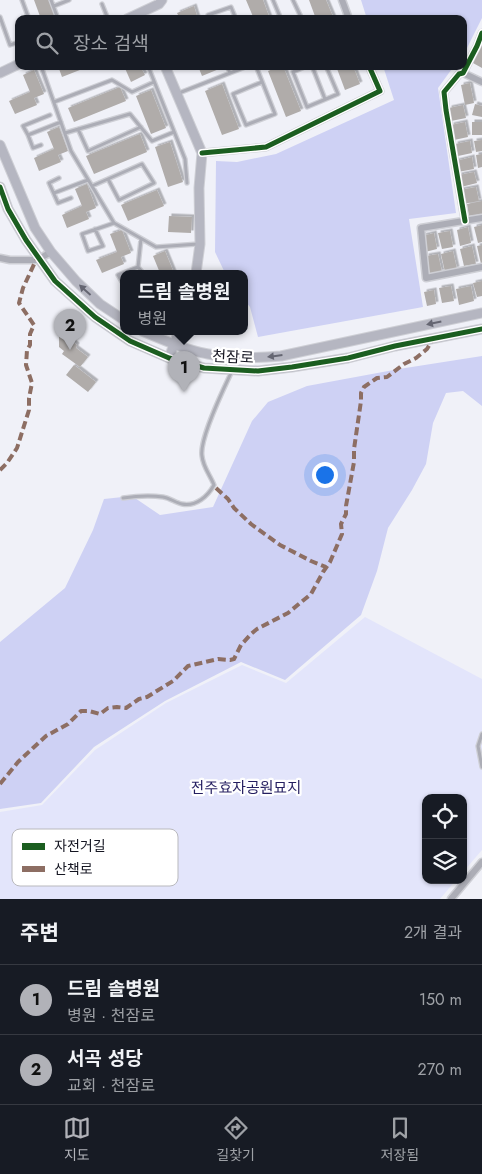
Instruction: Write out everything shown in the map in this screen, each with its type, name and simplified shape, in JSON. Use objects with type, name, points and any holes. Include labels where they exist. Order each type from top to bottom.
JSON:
[{"type":"street","points":[[145,15],[162,0]]},
{"type":"street","points":[[342,0],[348,15]]},
{"type":"street","points":[[467,64],[482,33]]},
{"type":"street","points":[[0,73],[15,66]]},
{"type":"street","points":[[167,70],[202,153],[199,188],[200,244],[196,270]]},
{"type":"street","points":[[202,153],[266,146],[380,91],[371,70]]},
{"type":"street","points":[[464,70],[444,92],[466,221]]},
{"type":"street","points":[[462,73],[482,82]]},
{"type":"street","points":[[0,145],[35,228],[51,252],[76,281],[100,304],[120,317]]},
{"type":"street","name":"천잠로","points":[[0,187],[13,217],[26,240],[55,281],[95,317],[120,334]]},
{"type":"street","points":[[482,218],[421,228],[426,278],[482,268]]},
{"type":"street","points":[[0,258],[10,260],[39,259],[51,252]]},
{"type":"street","name":"천잠로","points":[[152,335],[208,354],[257,358],[281,356],[482,314]]},
{"type":"street","name":"천잠로","points":[[121,335],[130,341],[169,358],[204,368],[258,371],[292,368],[348,358],[395,346],[482,329]]},
{"type":"street","points":[[169,358],[178,335]]},
{"type":"street","points":[[451,899],[482,862]]},
{"type":"lane","points":[[22,0],[28,15]]},
{"type":"lane","points":[[51,0],[57,15]]},
{"type":"lane","points":[[54,6],[69,0]]},
{"type":"lane","points":[[273,0],[279,15]]},
{"type":"lane","points":[[293,0],[300,15]]},
{"type":"lane","points":[[102,4],[106,15]]},
{"type":"lane","points":[[208,15],[230,7],[234,15]]},
{"type":"lane","points":[[0,17],[10,45],[15,43]]},
{"type":"lane","points":[[42,70],[71,151],[114,223],[156,247],[200,244]]},
{"type":"lane","points":[[150,70],[185,159],[187,183]]},
{"type":"lane","points":[[176,94],[238,70]]},
{"type":"lane","points":[[258,70],[275,114],[246,125],[233,94],[262,82]]},
{"type":"lane","points":[[298,70],[293,72],[307,107],[338,94],[328,70]]},
{"type":"lane","points":[[314,70],[325,99]]},
{"type":"lane","points":[[54,102],[112,80],[132,92],[154,82]]},
{"type":"lane","points":[[65,133],[130,114],[152,141],[174,132]]},
{"type":"lane","points":[[41,145],[33,148],[23,126],[50,115]]},
{"type":"lane","points":[[28,135],[61,122]]},
{"type":"lane","points":[[78,129],[88,151],[140,127]]},
{"type":"lane","points":[[92,186],[142,164],[154,184],[119,200],[108,179]]},
{"type":"lane","points":[[59,178],[50,183],[58,203],[71,198]]},
{"type":"lane","points":[[53,193],[88,180]]},
{"type":"lane","points":[[95,229],[103,246],[88,251],[82,234],[95,229],[114,223]]},
{"type":"lane","points":[[140,270],[138,267],[141,238]]},
{"type":"lane","points":[[130,270],[138,267]]},
{"type":"lane","points":[[123,498],[137,496],[164,497],[183,504],[193,504],[209,493],[214,485],[201,455],[202,446],[215,408],[233,370]]},
{"type":"lane","points":[[482,734],[478,746],[482,767]]},
{"type":"green space","name":"전주효자공원묘지","points":[[365,617],[482,679],[482,850],[467,867],[467,794],[422,794],[422,884],[453,884],[440,899],[0,899],[0,812],[42,805],[95,750],[166,703],[242,665],[286,683]]},
{"type":"shaded area","points":[[361,0],[482,0],[482,18],[467,48],[467,15],[366,15]]},
{"type":"shaded area","points":[[384,70],[451,70],[438,88],[456,213],[409,219],[423,307],[258,337],[248,305],[248,270],[224,270],[215,252],[216,161],[237,162],[276,154],[394,100]]},
{"type":"shaded area","points":[[482,356],[482,406],[463,391],[446,393],[433,423],[426,464],[388,528],[377,571],[361,615],[285,680],[241,662],[165,701],[94,747],[41,803],[0,809],[0,642],[65,588],[93,530],[104,499],[132,496],[160,515],[213,507],[252,421],[268,402],[307,386]]},
{"type":"building","points":[[34,0],[49,0],[55,15],[40,15]]},
{"type":"building","points":[[246,0],[263,0],[269,15],[252,15]]},
{"type":"building","points":[[309,0],[326,0],[332,15],[315,15]]},
{"type":"building","points":[[194,6],[197,15],[178,15],[177,13]]},
{"type":"building","points":[[482,42],[482,68],[473,63]]},
{"type":"building","points":[[34,70],[44,94],[34,98],[37,105],[15,114],[9,101],[30,92],[23,75]]},
{"type":"building","points":[[59,70],[80,70],[62,77]]},
{"type":"building","points":[[126,70],[142,70],[145,75],[131,82]]},
{"type":"building","points":[[200,70],[217,70],[202,76]]},
{"type":"building","points":[[285,70],[301,111],[286,117],[268,71]]},
{"type":"building","points":[[338,70],[355,70],[360,84],[345,90]]},
{"type":"building","points":[[470,83],[474,103],[465,105],[461,85]]},
{"type":"building","points":[[222,84],[239,129],[222,135],[205,91]]},
{"type":"building","points":[[120,87],[126,101],[74,122],[68,108]]},
{"type":"building","points":[[151,90],[166,128],[151,134],[136,96]]},
{"type":"building","points":[[475,104],[482,106],[482,117],[472,115]]},
{"type":"building","points":[[463,105],[466,118],[451,121],[449,108]]},
{"type":"building","points":[[465,122],[468,137],[454,140],[451,125]]},
{"type":"building","points":[[472,122],[482,122],[482,135],[472,135]]},
{"type":"building","points":[[59,127],[68,151],[58,155],[61,162],[39,171],[34,158],[54,149],[47,132]]},
{"type":"building","points":[[140,134],[147,152],[94,174],[86,156]]},
{"type":"building","points":[[482,140],[482,151],[476,152],[474,141]]},
{"type":"building","points":[[470,141],[472,153],[458,156],[455,144]]},
{"type":"building","points":[[170,142],[183,182],[168,187],[155,147]]},
{"type":"building","points":[[482,154],[482,167],[478,168],[476,155]]},
{"type":"building","points":[[472,157],[474,169],[458,172],[456,161]]},
{"type":"building","points":[[474,172],[477,183],[461,187],[459,175]]},
{"type":"building","points":[[87,184],[96,208],[86,212],[89,219],[67,228],[62,215],[82,206],[75,189]]},
{"type":"building","points":[[476,187],[479,201],[463,204],[460,190]]},
{"type":"building","points":[[157,190],[164,206],[128,221],[121,205]]},
{"type":"building","points":[[482,201],[482,214],[469,216],[467,204]]},
{"type":"building","points":[[169,216],[192,217],[191,233],[168,232]]},
{"type":"building","points":[[482,225],[482,242],[478,243],[474,227]]},
{"type":"building","points":[[468,227],[471,243],[460,246],[457,230]]},
{"type":"building","points":[[122,230],[131,253],[121,257],[124,264],[102,273],[96,260],[117,252],[110,234]]},
{"type":"building","points":[[450,231],[453,247],[442,249],[438,233]]},
{"type":"building","points":[[434,233],[437,249],[425,252],[422,236]]},
{"type":"building","points":[[482,245],[482,264],[481,264],[477,246]]},
{"type":"building","points":[[472,246],[476,264],[464,266],[460,249]]},
{"type":"building","points":[[165,251],[173,270],[159,270],[153,256]]},
{"type":"building","points":[[453,251],[457,269],[445,272],[441,254]]},
{"type":"building","points":[[438,254],[442,272],[430,274],[426,256]]},
{"type":"building","points":[[482,281],[482,296],[477,297],[473,283]]},
{"type":"building","points":[[451,286],[454,301],[442,303],[439,288]]},
{"type":"building","points":[[471,286],[474,301],[459,305],[456,289]]},
{"type":"building","points":[[434,290],[436,304],[427,306],[424,292]]},
{"type":"building","points":[[63,335],[77,345],[76,348],[88,357],[80,367],[62,354],[64,351],[59,347],[59,336]]},
{"type":"building","points":[[74,365],[96,382],[88,392],[66,375]]},
{"type":"marked path","points":[[0,470],[17,448],[29,410],[32,383],[26,365],[30,334],[34,325],[19,303],[23,288],[36,260]]},
{"type":"marked path","points":[[0,784],[18,762],[46,736],[68,724],[81,711],[100,714],[108,708],[126,708],[173,681],[188,666],[218,659],[234,659],[241,645],[251,634],[288,613],[311,594],[330,562],[342,534],[341,524],[346,514],[354,462],[361,393],[364,387],[377,378],[387,377],[404,364],[416,358],[427,349],[433,339]]},
{"type":"marked path","points":[[216,488],[251,524],[280,545],[326,567]]},
{"type":"cycle path","points":[[467,65],[482,33]]},
{"type":"cycle path","points":[[202,153],[266,147],[380,91],[371,70]]},
{"type":"cycle path","points":[[465,70],[444,92],[465,221]]},
{"type":"cycle path","points":[[0,187],[8,209],[26,240],[55,281],[95,317],[120,334]]},
{"type":"cycle path","points":[[121,335],[130,341],[169,358],[204,368],[258,371],[348,358],[395,346],[482,329]]},
{"type":"place","name":"서곡 성당","points":[[70,350]]},
{"type":"place","name":"드림 솔병원","points":[[184,392]]}]
